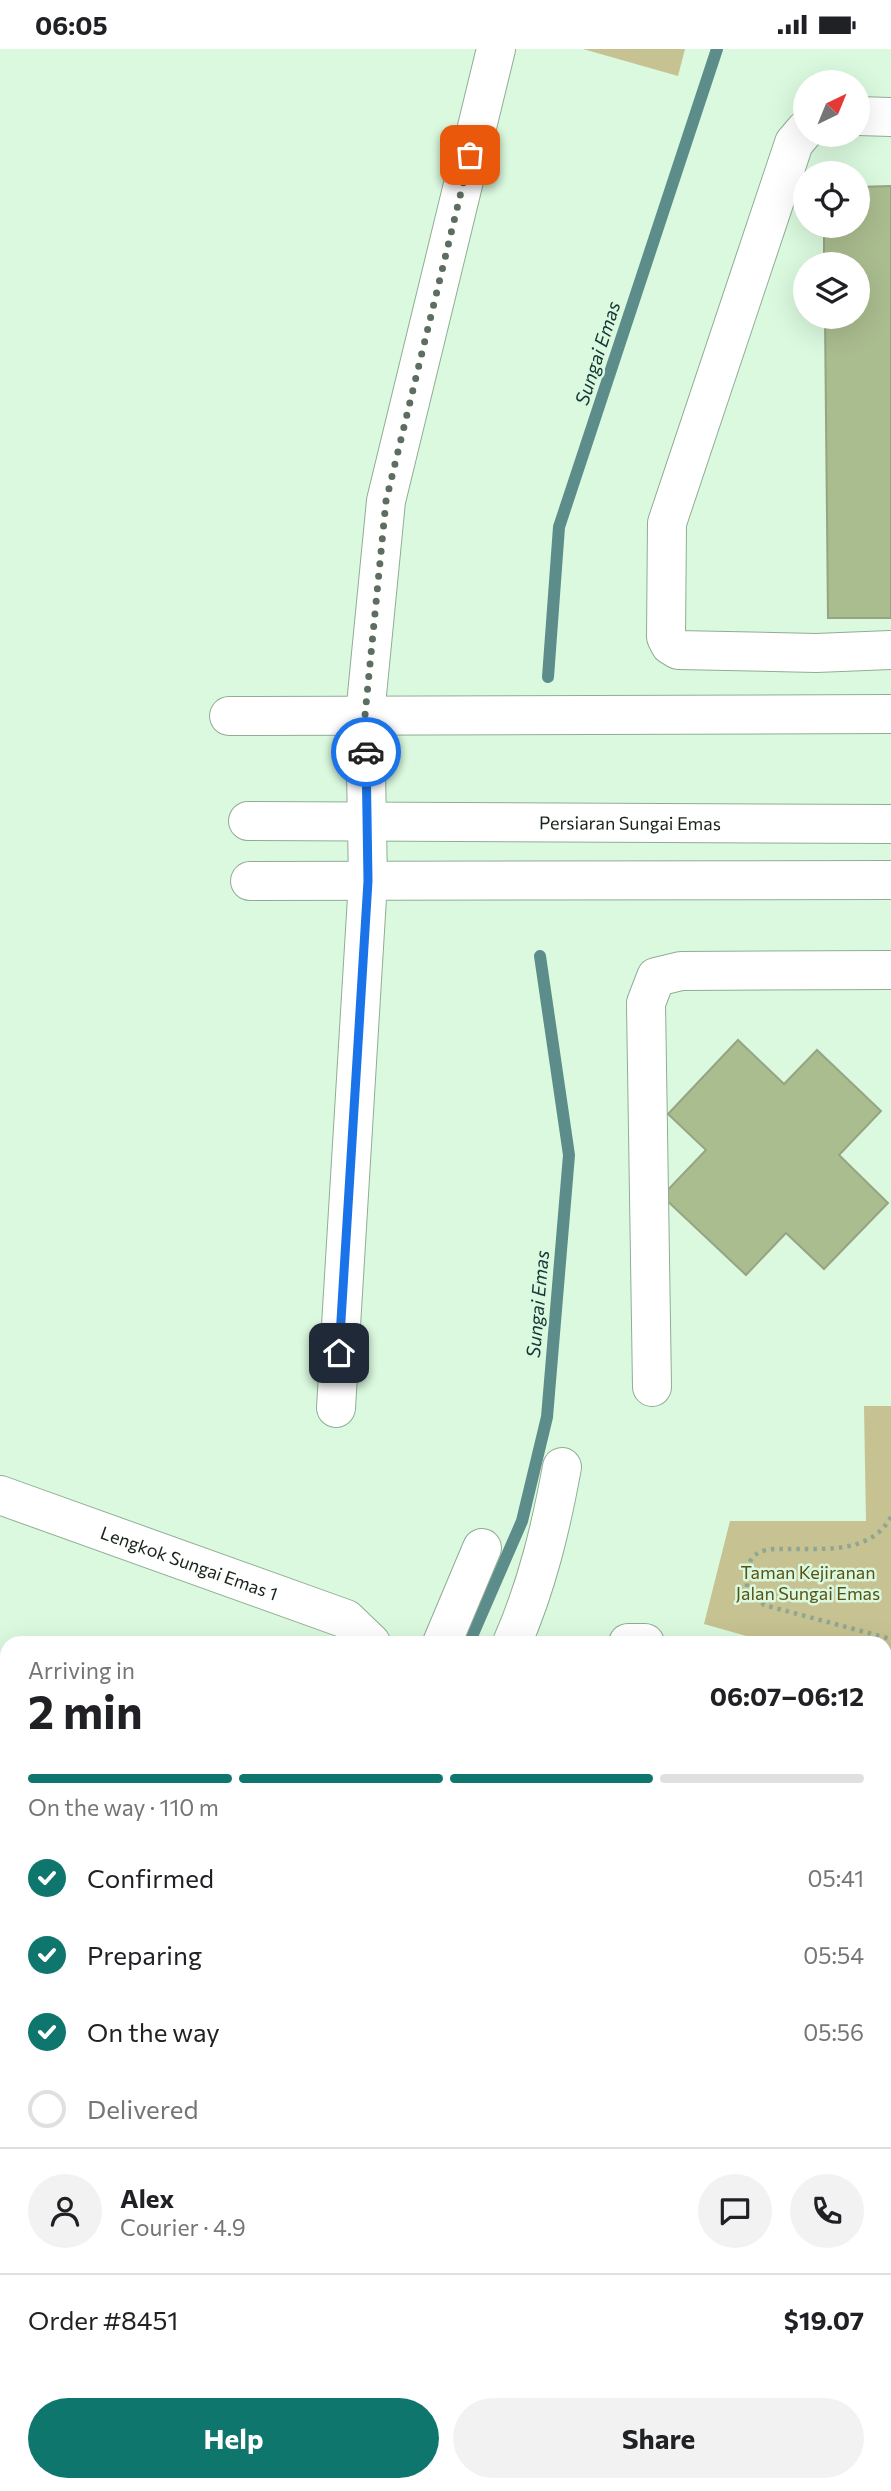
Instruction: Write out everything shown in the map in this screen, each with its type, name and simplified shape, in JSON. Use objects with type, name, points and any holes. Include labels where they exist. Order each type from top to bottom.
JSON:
[{"type":"street","points":[[336,1408],[368,881],[365,715],[386,501],[496,49]]},
{"type":"street","points":[[870,116],[891,117]]},
{"type":"street","points":[[793,145],[667,523],[666,636],[670,645],[678,650],[816,653],[891,650]]},
{"type":"street","points":[[229,716],[598,717],[891,714]]},
{"type":"street","name":"Persiaran Sungai Emas","points":[[248,821],[891,824]]},
{"type":"street","points":[[250,881],[891,880]]},
{"type":"street","points":[[652,1387],[646,1003],[656,977],[681,971],[891,970]]},
{"type":"street","points":[[515,1636],[549,1537],[562,1467]]},
{"type":"street","name":"Lengkok Sungai Emas 1","points":[[0,1495],[346,1619],[365,1636]]},
{"type":"street","points":[[445,1636],[482,1548]]},
{"type":"path","points":[[880,1636],[764,1605],[747,1588],[747,1570],[754,1556],[769,1549],[850,1548],[873,1537],[891,1517]]},
{"type":"green space","points":[[583,49],[685,49],[678,76]]},
{"type":"green space","name":"Taman Kejiranan Jalan Sungai Emas","points":[[864,1406],[891,1406],[891,1636],[746,1636],[704,1624],[730,1521],[866,1521]]},
{"type":"building","points":[[891,186],[891,618],[828,618],[825,329],[870,329],[870,252],[824,252],[824,238],[870,238],[870,187]]},
{"type":"building","points":[[738,1040],[784,1084],[817,1050],[881,1111],[839,1155],[888,1203],[824,1269],[786,1233],[746,1275],[662,1196],[706,1150],[668,1114]]},
{"type":"waterway","name":"Sungai Emas","points":[[548,677],[559,527],[717,49]]},
{"type":"waterway","name":"Sungai Emas","points":[[472,1636],[522,1521],[547,1417],[569,1155],[540,956]]},
{"type":"way so far","points":[[366,752],[365,715],[386,501],[470,155]]},
{"type":"route","points":[[339,1353],[368,881],[366,752]]}]
